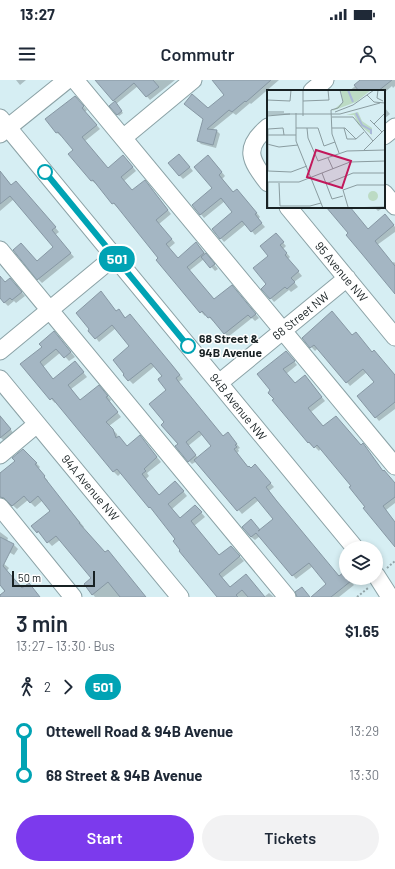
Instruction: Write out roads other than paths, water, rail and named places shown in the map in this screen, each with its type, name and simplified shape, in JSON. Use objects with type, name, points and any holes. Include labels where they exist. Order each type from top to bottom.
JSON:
[{"type":"street","points":[[3,126],[67,80]]},
{"type":"street","points":[[74,80],[395,466]]},
{"type":"street","points":[[123,138],[193,80]]},
{"type":"street","points":[[313,90],[325,80]]},
{"type":"street","name":"94B Avenue NW","points":[[3,126],[115,256],[349,541]]},
{"type":"street","points":[[385,135],[395,127]]},
{"type":"street","points":[[267,128],[255,140],[252,150],[255,165],[267,182]]},
{"type":"street","points":[[385,194],[395,206]]},
{"type":"street","name":"95 Avenue NW","points":[[295,210],[347,278],[395,337]]},
{"type":"street","points":[[0,250],[287,597]]},
{"type":"street","points":[[0,351],[115,256]]},
{"type":"street","name":"68 Street NW","points":[[219,383],[347,278]]},
{"type":"street","name":"94A Avenue NW","points":[[0,379],[180,597]]},
{"type":"street","points":[[0,455],[37,424]]},
{"type":"street","points":[[0,507],[73,597]]},
{"type":"street","points":[[383,585],[390,597]]},
{"type":"place","name":"68 Street & 94B Avenue","points":[[188,346]]}]
